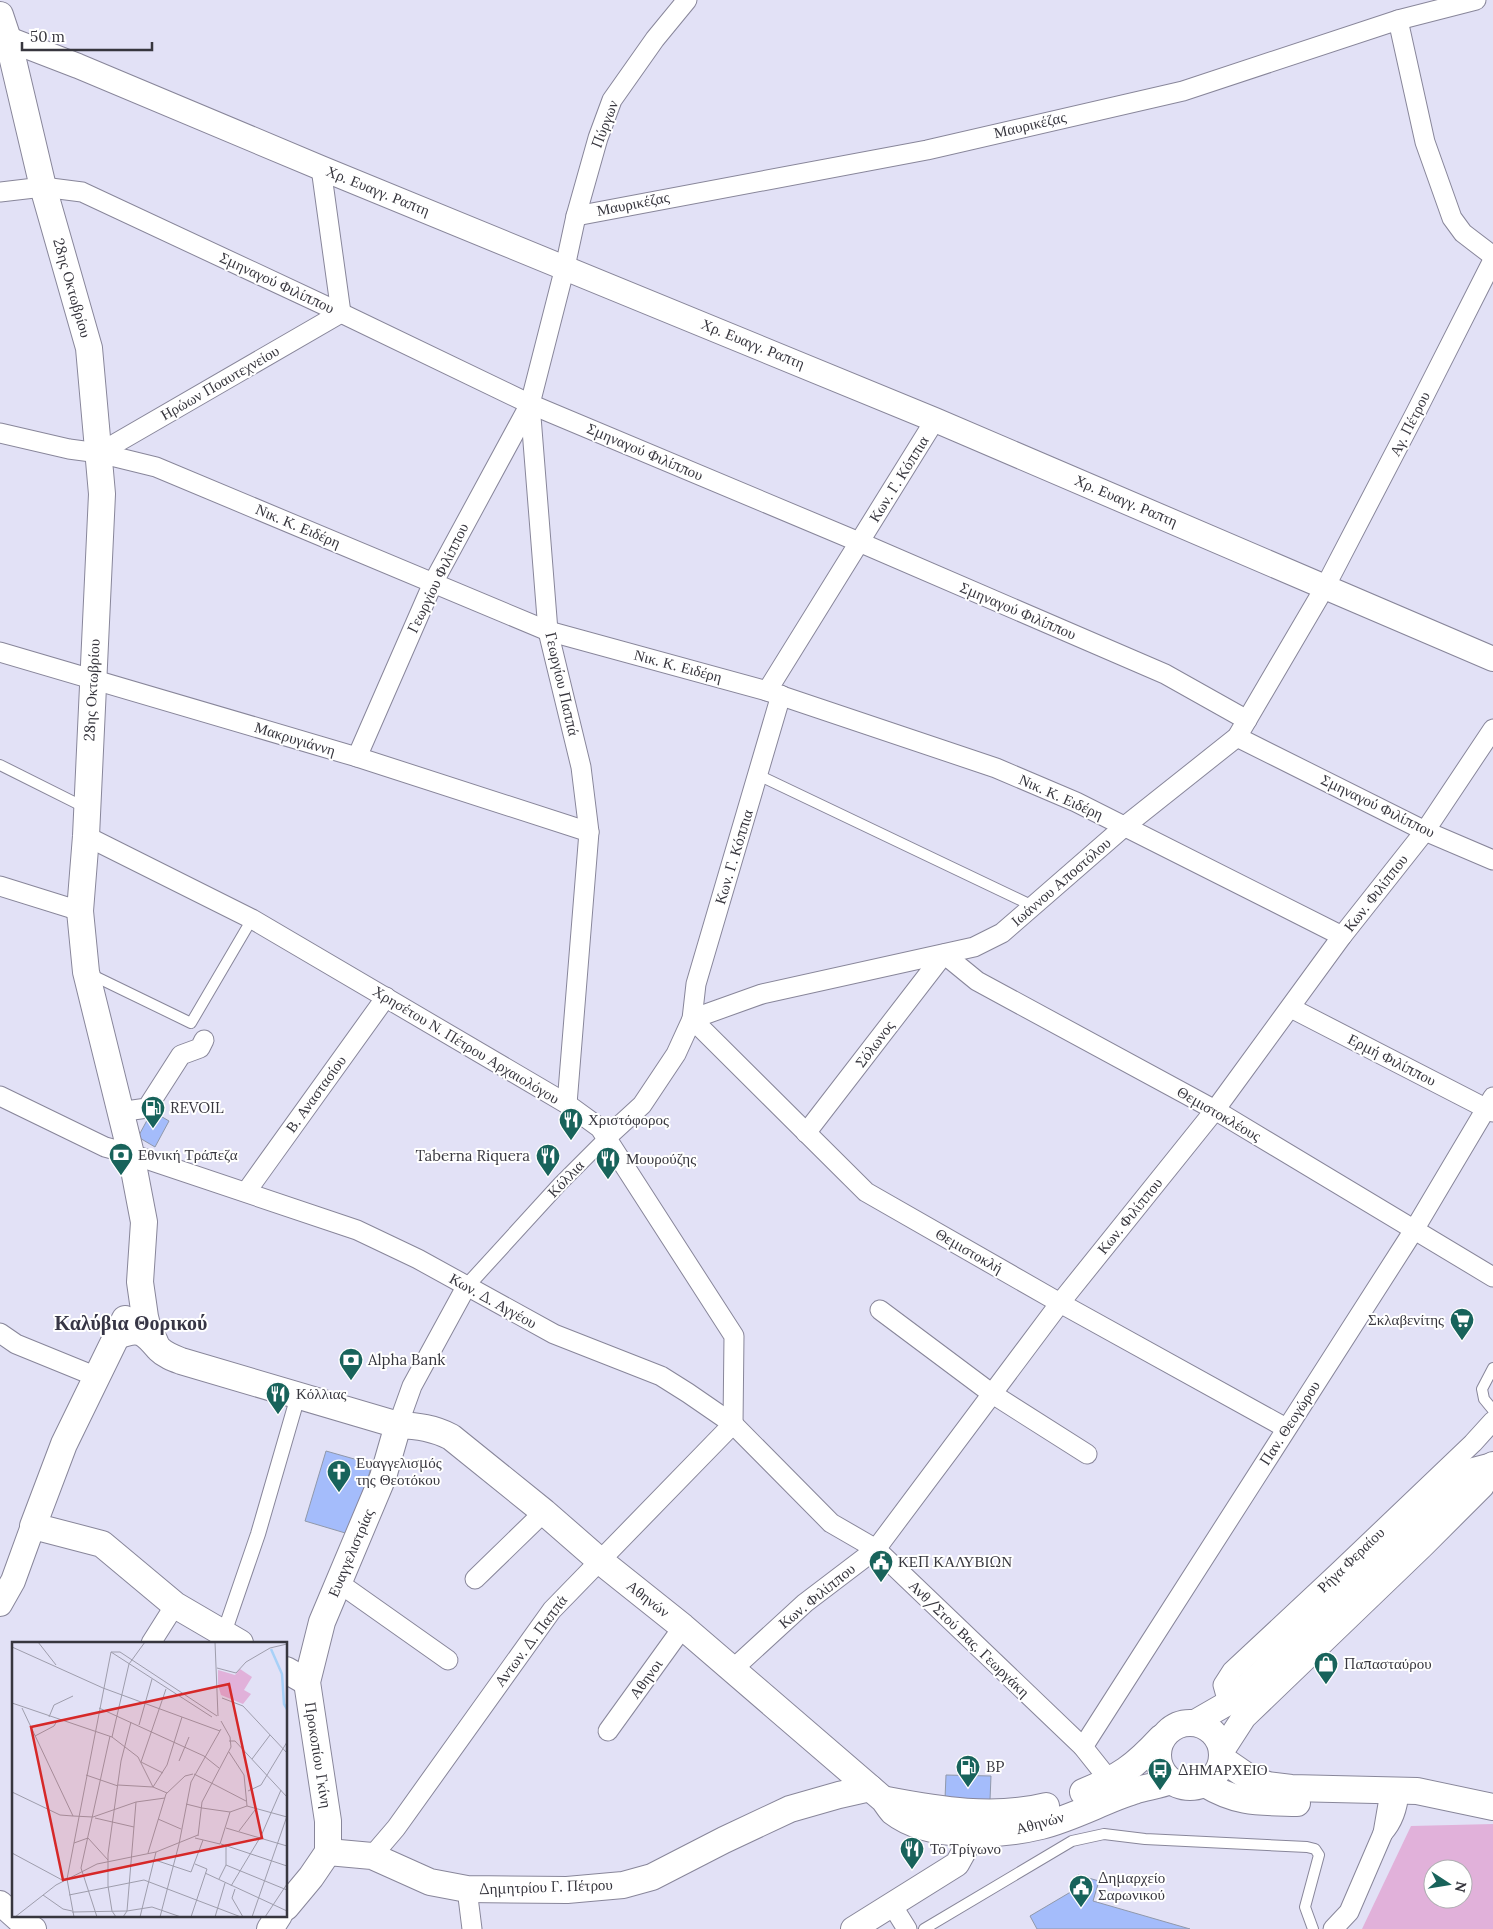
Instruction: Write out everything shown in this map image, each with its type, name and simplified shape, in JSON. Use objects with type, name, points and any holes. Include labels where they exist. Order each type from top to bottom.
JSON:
[{"type":"main road","name":"28ης Οκτωβρίου","points":[[0,15],[4,39],[43,187],[89,348],[102,494],[86,836],[80,911],[86,972],[130,1154],[144,1222],[140,1282],[145,1317],[154,1342]]},
{"type":"main road","points":[[140,1282],[117,1336],[64,1444],[33,1526],[102,1544],[174,1605],[232,1638]]},
{"type":"main road","name":"Αθηνών","points":[[117,1336],[129,1332],[139,1332],[154,1342],[165,1353],[181,1362],[398,1425],[425,1427],[440,1431],[451,1437],[733,1669],[877,1794],[892,1811],[906,1820],[930,1828],[979,1815],[1024,1811],[1052,1804],[1110,1781],[1132,1767],[1161,1738]]},
{"type":"main road","name":"Ευαγγελιστρίας","points":[[297,1676],[339,1583],[383,1477],[398,1425]]},
{"type":"main road","name":"Προκοπίου Γκίνη","points":[[297,1676],[328,1822],[328,1852]]},
{"type":"main road","points":[[1196,1722],[1208,1728],[1218,1738],[1222,1755],[1214,1776],[1205,1784],[1193,1788],[1181,1787],[1170,1782],[1162,1773],[1158,1763],[1157,1750],[1161,1738],[1170,1728],[1182,1723],[1196,1722]]},
{"type":"main road","points":[[1222,1755],[1251,1779],[1268,1785],[1393,1797]]},
{"type":"main road","name":"Αθηνών","points":[[877,1794],[936,1802],[979,1815],[1004,1832],[1042,1826],[1133,1791],[1170,1782]]},
{"type":"main road","points":[[1205,1784],[1220,1793],[1250,1802],[1393,1797],[1417,1791],[1493,1806]]},
{"type":"main road","name":"Δημητρίου Γ. Πέτρου","points":[[328,1852],[372,1856],[430,1882],[467,1889],[567,1890],[623,1885],[652,1877],[790,1809],[838,1795],[877,1794]]},
{"type":"main road","points":[[288,1903],[311,1877],[328,1852]]},
{"type":"street","points":[[0,4],[3,0]]},
{"type":"street","name":"Πύργων","points":[[565,267],[576,216],[598,138],[612,100],[655,39],[687,0]]},
{"type":"street","name":"Μαυρικέζας","points":[[576,216],[927,150],[1184,91],[1398,20],[1476,0]]},
{"type":"street","points":[[1398,20],[1425,142],[1452,218],[1463,233],[1493,256]]},
{"type":"street","name":"Χρ. Ευαγγ. Ραπτη","points":[[4,39],[78,66],[321,168],[935,420],[1493,659]]},
{"type":"street","points":[[321,168],[341,313]]},
{"type":"street","name":"Σμηναγού Φιλίππου","points":[[0,192],[43,187],[82,192],[530,404],[859,542],[1166,674],[1247,720]]},
{"type":"street","name":"Αγ. Πέτρου","points":[[1325,587],[1493,260]]},
{"type":"street","name":"Γεωργίου Παππά","points":[[565,267],[530,404],[548,631],[581,768],[589,832],[566,1104]]},
{"type":"street","name":"Ηρώων Ποαυτεχνείου","points":[[99,453],[341,313]]},
{"type":"street","name":"Γεωργίου Φιλίππου","points":[[357,757],[433,583],[530,404]]},
{"type":"street","name":"Κων. Γ. Κόππια","points":[[692,1019],[696,984],[758,775],[774,693],[859,542],[935,420]]},
{"type":"street","name":"Νικ. Κ. Ειδέρη","points":[[0,433],[69,449],[99,453],[156,467],[548,631],[774,693],[996,768],[1076,802],[1342,936]]},
{"type":"street","name":"Ιωάννου Αποστόλου","points":[[692,1019],[762,994],[974,947],[1002,933],[1125,826],[1237,736],[1325,587]]},
{"type":"street","name":"Μακρυγιάννη","points":[[0,652],[357,757],[589,832]]},
{"type":"street","name":"Κων. Φιλίππου","points":[[733,1669],[805,1603],[876,1549],[1060,1303],[1215,1110],[1342,936],[1425,831],[1493,729]]},
{"type":"street","name":"Σμηναγού Φιλίππου","points":[[1237,736],[1425,831],[1493,860]]},
{"type":"street","name":"Χρησέτου Ν. Πέτρου Αρχαιολόγου","points":[[86,836],[252,919],[566,1104],[600,1128],[734,1336],[733,1424]]},
{"type":"street","points":[[2,891],[80,911]]},
{"type":"street","name":"Θεμιστοκλέους","points":[[944,954],[977,982],[1215,1110],[1493,1277]]},
{"type":"street","name":"Σόλωνος","points":[[806,1134],[944,954]]},
{"type":"street","name":"Β. Αναστασίου","points":[[246,1192],[386,997]]},
{"type":"street","name":"Ερμή Φιλίππου","points":[[1291,1008],[1491,1106]]},
{"type":"street","name":"Θεμιστοκλή","points":[[692,1019],[866,1192],[1060,1303],[1286,1428]]},
{"type":"street","name":"Κόλλια","points":[[466,1287],[560,1184],[642,1105],[676,1054],[692,1019]]},
{"type":"street","points":[[119,1112],[147,1108],[181,1055],[200,1048],[204,1040]]},
{"type":"street","name":"Κων. Δ. Αγγέου","points":[[0,1096],[105,1148],[130,1154],[357,1230],[418,1259],[554,1334],[661,1376],[733,1424]]},
{"type":"street","name":"Παν. Θεογώρου","points":[[1083,1747],[1414,1230],[1491,1106]]},
{"type":"street","points":[[398,1425],[412,1386],[466,1287]]},
{"type":"street","points":[[880,1310],[992,1393],[1087,1454]]},
{"type":"street","points":[[0,1333],[16,1344],[97,1377]]},
{"type":"street","points":[[232,1638],[258,1534],[298,1396]]},
{"type":"street","name":"Ρήγα Φεραίου","points":[[1228,1703],[1223,1685],[1232,1671],[1473,1443],[1493,1421]]},
{"type":"street","name":"Ανθ/Στού Βας. Γεωργάκη","points":[[733,1424],[830,1523],[876,1549],[1083,1747],[1110,1781]]},
{"type":"street","name":"Αντων. Δ. Παππά","points":[[372,1856],[396,1828],[552,1610],[733,1424]]},
{"type":"street","points":[[1222,1755],[1244,1717],[1482,1486],[1492,1465],[1473,1443]]},
{"type":"street","name":"Ρήγα Φεραίου","points":[[1196,1722],[1228,1703],[1474,1470],[1492,1465]]},
{"type":"street","points":[[475,1579],[544,1512]]},
{"type":"street","points":[[0,1604],[7,1579],[33,1526]]},
{"type":"street","points":[[339,1583],[448,1660]]},
{"type":"street","points":[[152,1642],[174,1605]]},
{"type":"street","name":"Αθηνοι","points":[[608,1732],[683,1627]]},
{"type":"street","points":[[1333,1929],[1349,1912],[1383,1833],[1393,1797]]},
{"type":"street","points":[[853,1929],[957,1864],[966,1850],[979,1815]]},
{"type":"street","points":[[467,1889],[472,1929]]},
{"type":"street","points":[[0,1904],[12,1914]]},
{"type":"street","points":[[892,1905],[907,1929]]},
{"type":"lane","points":[[0,765],[87,809]]},
{"type":"lane","points":[[758,775],[1033,906]]},
{"type":"lane","points":[[86,972],[191,1022],[252,919]]},
{"type":"lane","points":[[1493,1368],[1482,1389],[1484,1399],[1493,1410]]},
{"type":"lane","points":[[924,1929],[1072,1841],[1104,1834],[1146,1839],[1316,1849],[1319,1855],[1305,1907],[1313,1929]]},
{"type":"shaded area","points":[[1493,1824],[1493,1929],[1362,1929],[1411,1826]]},
{"type":"building","name":"REVOIL","points":[[152,1111],[169,1121],[155,1147],[138,1137]]},
{"type":"building","name":"Ευαγγελισμός της Θεοτόκου","points":[[326,1451],[372,1464],[352,1535],[305,1521]]},
{"type":"building","name":"BP","points":[[946,1775],[991,1776],[990,1800],[945,1799]]},
{"type":"building","name":"Δημαρχείο Σαρωνικού","points":[[1078,1875],[1099,1881],[1093,1901],[1190,1929],[1037,1929],[1030,1916],[1074,1890]]},
{"type":"place","name":"REVOIL","points":[[153,1129]]},
{"type":"place","name":"Χριστόφορος","points":[[571,1141]]},
{"type":"place","name":"Εθνική Τράπεζα","points":[[121,1176]]},
{"type":"place","name":"Taberna Riquera","points":[[548,1177]]},
{"type":"place","name":"Μουρούζης","points":[[608,1180]]},
{"type":"place","name":"Σκλαβενίτης","points":[[1462,1341]]},
{"type":"place","name":"Alpha Bank","points":[[351,1381]]},
{"type":"place","name":"Κόλλιας","points":[[278,1415]]},
{"type":"place","name":"Ευαγγελισμός της Θεοτόκου","points":[[339,1493]]},
{"type":"place","name":"ΚΕΠ ΚΑΛΥΒΙΩΝ","points":[[881,1583]]},
{"type":"place","name":"Παπασταύρου","points":[[1326,1685]]},
{"type":"place","name":"BP","points":[[968,1788]]},
{"type":"place","name":"ΔΗΜΑΡΧΕΙΟ","points":[[1160,1791]]},
{"type":"place","name":"Το Τρίγωνο","points":[[912,1870]]},
{"type":"place","name":"Δημαρχείο Σαρωνικού","points":[[1081,1908]]},
{"type":"district","name":"Καλύβια Θορικού","points":[[131,1323]]}]
